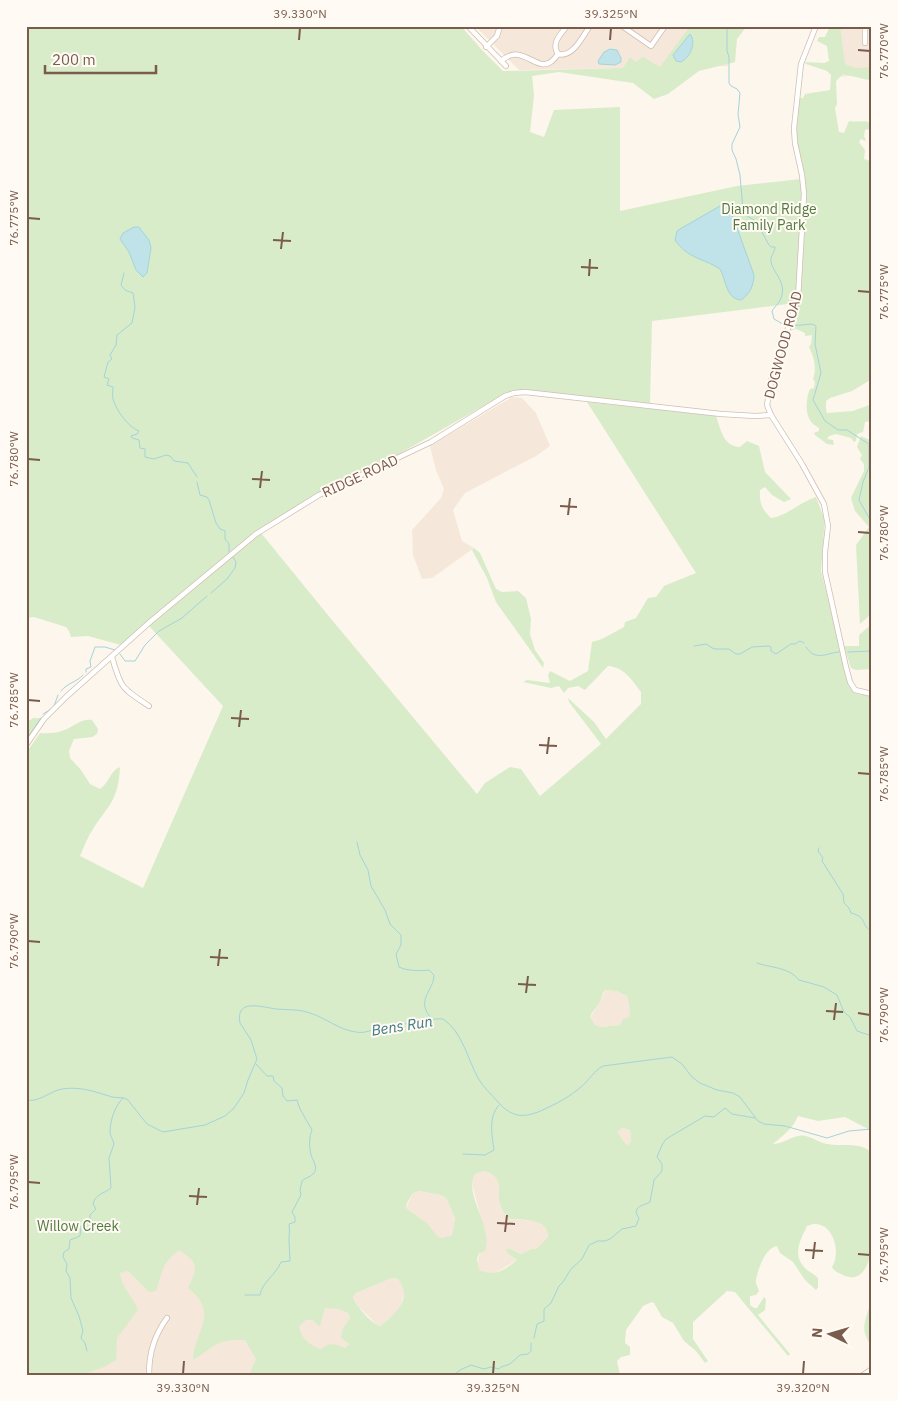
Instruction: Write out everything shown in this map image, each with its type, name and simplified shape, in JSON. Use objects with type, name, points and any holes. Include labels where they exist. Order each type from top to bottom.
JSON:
[{"type":"street","points":[[468,26],[506,66]]},
{"type":"street","points":[[486,47],[497,36],[500,26]]},
{"type":"street","points":[[558,54],[555,49],[555,43],[567,26]]},
{"type":"street","points":[[558,54],[565,55],[571,52],[590,26]]},
{"type":"street","points":[[622,26],[652,46],[665,26]]},
{"type":"street","points":[[630,32],[634,26]]},
{"type":"street","name":"DOGWOOD ROAD","points":[[816,26],[801,64],[794,118],[795,143],[802,175],[804,208],[798,298],[774,369],[767,405],[771,415],[802,464],[824,504],[828,526],[824,572],[846,667],[850,682],[855,690],[872,694]]},
{"type":"street","points":[[865,26],[865,43]]},
{"type":"street","points":[[501,61],[508,56],[518,54],[541,64],[548,64],[554,61],[558,54]]},
{"type":"street","name":"RIDGE ROAD","points":[[26,745],[50,713],[151,621],[256,534],[319,495],[430,442],[510,394],[525,392],[720,414],[771,415]]},
{"type":"street","points":[[112,657],[120,683],[130,693],[149,706]]},
{"type":"street","points":[[149,1375],[149,1362],[153,1344],[167,1318]]},
{"type":"street","points":[[863,1375],[872,1368]]},
{"type":"shaded area","points":[[475,26],[725,26],[728,66],[519,70]]},
{"type":"shaded area","points":[[829,26],[872,26],[872,74],[836,77]]},
{"type":"shaded area","points":[[512,397],[522,398],[536,413],[550,446],[536,456],[465,493],[453,510],[462,541],[474,548],[432,578],[422,579],[413,555],[412,530],[441,498],[444,489],[436,470],[430,446]]},
{"type":"shaded area","points":[[605,990],[616,991],[627,996],[630,1004],[630,1015],[620,1025],[601,1027],[595,1025],[590,1018]]},
{"type":"shaded area","points":[[622,1128],[630,1130],[631,1141],[626,1145],[617,1132]]},
{"type":"shaded area","points":[[485,1171],[495,1174],[498,1179],[500,1206],[509,1219],[536,1221],[545,1227],[548,1232],[548,1237],[536,1249],[531,1249],[521,1254],[511,1249],[508,1254],[517,1260],[489,1275],[479,1271],[477,1266],[484,1229],[472,1184],[475,1174]]},
{"type":"shaded area","points":[[419,1191],[441,1195],[446,1198],[455,1218],[452,1235],[442,1239],[437,1237],[427,1223],[406,1208],[413,1193]]},
{"type":"shaded area","name":"Willow Creek","points":[[164,1231],[316,1375],[66,1375],[86,1297]]},
{"type":"shaded area","points":[[392,1278],[398,1279],[404,1287],[400,1309],[380,1326],[360,1308],[353,1298],[356,1293]]},
{"type":"shaded area","points":[[325,1307],[348,1313],[350,1318],[343,1328],[349,1344],[345,1348],[316,1348],[306,1342],[299,1332],[299,1327],[306,1320],[312,1320],[320,1327]]},
{"type":"green space","name":"Diamond Ridge Family Park","points":[[26,26],[461,26],[503,71],[623,68],[630,57],[636,62],[643,57],[660,67],[690,26],[747,26],[737,39],[735,62],[699,71],[668,94],[654,99],[633,83],[559,72],[532,76],[534,95],[530,132],[544,137],[554,110],[620,107],[620,211],[737,186],[801,179],[802,194],[796,303],[652,321],[650,404],[521,390],[506,393],[399,454],[319,492],[261,528],[121,645],[88,636],[71,637],[66,627],[34,617],[26,618]]},
{"type":"green space","points":[[830,26],[840,26],[845,64],[856,68],[872,67],[872,77],[868,80],[843,74],[836,81],[837,104],[835,108],[839,132],[844,133],[849,121],[872,123],[872,132],[868,129],[865,130],[864,136],[866,141],[861,139],[859,142],[865,150],[864,159],[870,161],[870,169],[872,171],[872,379],[852,391],[830,398],[826,401],[826,410],[827,413],[853,411],[872,404],[872,421],[865,422],[863,432],[857,434],[856,441],[854,442],[851,438],[836,434],[829,436],[827,439],[833,440],[834,445],[827,444],[815,435],[814,433],[819,431],[819,428],[811,422],[807,413],[808,396],[810,389],[814,388],[815,382],[813,379],[814,363],[809,347],[812,335],[805,336],[805,333],[796,329],[789,331],[798,307],[801,290],[806,207],[804,173],[795,136],[798,98],[803,98],[805,94],[830,90],[831,75],[827,71],[805,62],[824,63],[829,61],[827,46],[817,41],[819,37],[825,37]]},
{"type":"green space","points":[[587,402],[716,416],[721,432],[730,444],[740,447],[747,441],[759,446],[765,472],[791,499],[784,502],[772,495],[765,487],[760,490],[762,506],[771,518],[783,515],[816,497],[825,517],[821,571],[850,688],[856,694],[872,696],[872,1131],[845,1117],[818,1121],[798,1116],[784,1135],[773,1144],[802,1135],[833,1145],[864,1147],[872,1154],[872,1250],[866,1268],[854,1277],[848,1277],[834,1270],[832,1267],[835,1260],[835,1244],[828,1230],[822,1225],[807,1226],[798,1247],[801,1263],[818,1278],[816,1290],[805,1280],[793,1262],[780,1253],[777,1246],[769,1251],[760,1265],[757,1275],[756,1283],[759,1291],[756,1295],[750,1296],[750,1305],[757,1308],[764,1297],[766,1299],[765,1310],[758,1315],[790,1354],[788,1356],[735,1292],[727,1291],[693,1322],[693,1339],[708,1361],[705,1363],[696,1351],[684,1341],[673,1323],[662,1317],[652,1302],[643,1306],[626,1330],[625,1343],[630,1347],[630,1355],[621,1357],[617,1361],[620,1375],[249,1375],[256,1359],[245,1340],[221,1342],[193,1360],[194,1350],[203,1323],[203,1306],[198,1297],[188,1288],[194,1275],[195,1266],[190,1258],[179,1250],[166,1264],[156,1291],[149,1292],[128,1271],[120,1273],[138,1310],[117,1338],[116,1360],[104,1367],[81,1375],[26,1375],[26,753],[40,733],[58,732],[88,720],[92,720],[98,729],[97,734],[92,737],[74,739],[69,751],[70,758],[90,784],[100,789],[106,784],[114,771],[120,767],[119,779],[111,804],[90,834],[80,856],[143,888],[223,706],[149,626],[261,533],[477,794],[485,783],[510,767],[521,769],[540,796],[601,744],[569,702],[568,698],[594,722],[606,739],[641,704],[641,692],[623,672],[608,666],[585,690],[578,686],[568,688],[564,693],[559,686],[551,688],[523,682],[527,680],[550,683],[548,675],[550,671],[570,681],[588,671],[592,642],[602,639],[624,627],[625,622],[636,618],[648,598],[656,597],[664,586],[696,573]],"holes":[[[604,991],[616,991],[627,996],[630,1009],[629,1017],[623,1019],[620,1025],[601,1027],[595,1025],[590,1017],[600,1002]],[[622,1128],[630,1130],[631,1141],[626,1145],[617,1132]],[[485,1171],[495,1177],[498,1184],[500,1205],[509,1219],[534,1221],[544,1226],[547,1231],[548,1237],[536,1249],[531,1249],[521,1254],[511,1249],[506,1249],[508,1254],[517,1260],[499,1272],[490,1273],[479,1270],[477,1259],[479,1253],[485,1251],[486,1235],[473,1193],[472,1184],[475,1174]],[[419,1191],[441,1195],[446,1198],[455,1218],[452,1235],[443,1238],[438,1237],[427,1223],[406,1208],[413,1193]],[[392,1278],[398,1279],[404,1293],[401,1305],[397,1311],[380,1326],[368,1318],[353,1298],[356,1293]],[[325,1308],[338,1309],[348,1313],[350,1318],[343,1328],[341,1338],[349,1344],[345,1348],[333,1344],[321,1349],[310,1344],[302,1335],[299,1327],[306,1320],[312,1320],[320,1327]]]},
{"type":"green space","points":[[861,436],[872,441],[872,613],[860,624],[856,545],[869,527],[855,511],[851,498],[864,471],[864,464],[860,459],[862,455],[857,447]]},
{"type":"green space","points":[[474,548],[480,553],[496,589],[502,592],[518,591],[526,598],[531,619],[530,634],[535,650],[544,663],[543,668],[496,602],[487,578],[472,550]]},
{"type":"green space","points":[[872,624],[872,669],[856,670],[851,668],[844,646],[859,646],[859,635]]},
{"type":"green space","points":[[33,718],[42,718],[26,742],[26,723]]},
{"type":"green space","points":[[872,1297],[872,1346],[865,1334],[864,1328]]},
{"type":"water","points":[[690,34],[693,41],[692,50],[684,60],[681,62],[676,61],[673,55]]},
{"type":"water","points":[[610,49],[617,50],[621,62],[615,65],[599,64],[598,61],[604,52]]},
{"type":"water","points":[[720,206],[727,207],[731,211],[754,275],[751,289],[741,300],[736,299],[729,293],[720,269],[690,255],[675,240],[677,231]]},
{"type":"water","points":[[134,227],[139,227],[149,240],[151,248],[147,273],[143,277],[136,270],[129,252],[120,239],[123,233]]},
{"type":"waterway","points":[[727,26],[729,83],[740,93],[738,114],[740,127],[732,144],[732,150],[740,175],[743,210],[747,216],[756,221],[769,245],[775,247],[771,262],[782,286],[782,292],[780,300],[772,311],[774,319],[786,326]]},
{"type":"waterway","points":[[124,273],[121,285],[125,290],[133,293],[135,307],[132,323],[117,335],[116,345],[110,355],[112,359],[108,362],[104,377],[109,379],[107,385],[113,387],[113,399],[120,413],[131,426],[139,431],[131,436],[139,440],[140,448],[145,449],[145,457],[154,459],[166,455],[170,456],[174,461],[188,463],[197,477]]},
{"type":"waterway","points":[[790,326],[812,324],[816,326],[815,344],[821,373],[813,400],[825,421],[838,430],[847,430],[869,444],[869,467],[859,500],[872,523]]},
{"type":"waterway","points":[[197,482],[200,495],[207,497],[216,523],[220,529],[225,531],[229,552]]},
{"type":"waterway","points":[[211,593],[227,579],[235,568],[236,562],[233,557]]},
{"type":"waterway","points":[[120,654],[125,661],[135,661],[145,645],[159,631],[182,618],[207,596]]},
{"type":"waterway","points":[[694,646],[706,644],[714,649],[729,649],[736,654],[740,654],[752,647],[769,646],[771,651],[776,654],[791,644],[800,641],[804,643]]},
{"type":"waterway","points":[[86,672],[86,669],[91,667],[90,661],[95,647],[115,650]]},
{"type":"waterway","points":[[806,647],[810,652],[821,656],[839,652]]},
{"type":"waterway","points":[[848,652],[872,651]]},
{"type":"waterway","points":[[61,691],[83,675]]},
{"type":"waterway","points":[[54,706],[58,695]]},
{"type":"waterway","points":[[43,714],[51,709]]},
{"type":"waterway","points":[[26,740],[41,718]]},
{"type":"waterway","points":[[357,842],[360,855],[368,870],[371,886],[385,910],[390,924],[401,935],[401,945],[396,954],[399,967],[429,970],[434,975],[425,1001],[427,1012],[432,1019]]},
{"type":"waterway","points":[[819,848],[818,851],[823,858],[822,861],[843,894],[844,903],[851,913],[860,917],[866,927],[872,931]]},
{"type":"waterway","points":[[757,963],[785,970],[799,980],[824,987],[837,995],[844,1012],[850,1017],[857,1031],[872,1036]]},
{"type":"waterway","name":"Bens Run","points":[[26,1100],[35,1100],[62,1089],[82,1089],[127,1099],[147,1124],[163,1132],[205,1125],[225,1116],[234,1108],[244,1093],[257,1059],[251,1040],[240,1023],[240,1015],[246,1007],[257,1006],[306,1012],[344,1029],[359,1032],[387,1026],[443,1019],[450,1024],[460,1038],[474,1071],[482,1084],[504,1108],[515,1114],[527,1115],[562,1101],[603,1066],[672,1057],[682,1064],[692,1077],[700,1083],[740,1097],[758,1121],[764,1124],[785,1126],[827,1138],[849,1131],[872,1129]]},
{"type":"waterway","points":[[245,1295],[260,1295],[263,1286],[281,1262],[290,1261],[289,1224],[295,1222],[292,1212],[301,1195],[302,1181],[313,1174],[316,1169],[310,1149],[312,1130],[297,1100],[287,1101],[283,1096],[282,1088],[274,1081],[273,1076],[267,1076],[256,1064]]},
{"type":"waterway","points":[[87,1351],[85,1343],[81,1338],[83,1331],[71,1298],[70,1278],[66,1271],[67,1264],[63,1257],[64,1252],[69,1249],[70,1240],[80,1236],[81,1226],[90,1222],[90,1215],[96,1209],[93,1204],[94,1200],[111,1188],[109,1158],[114,1144],[110,1127],[115,1109],[123,1098]]},
{"type":"waterway","points":[[463,1154],[485,1155],[494,1150],[492,1121],[499,1105]]},
{"type":"waterway","points":[[534,1338],[537,1324],[544,1321],[544,1309],[551,1303],[559,1286],[571,1269],[582,1259],[589,1245],[610,1239],[622,1229],[636,1226],[639,1218],[636,1211],[641,1206],[650,1202],[654,1180],[662,1171],[662,1164],[657,1157],[666,1139],[705,1116],[714,1117],[725,1108],[732,1114],[755,1118]]},
{"type":"waterway","points":[[454,1375],[471,1365],[484,1369],[491,1367],[499,1369],[510,1364],[520,1355],[528,1354],[531,1351],[531,1343]]}]
